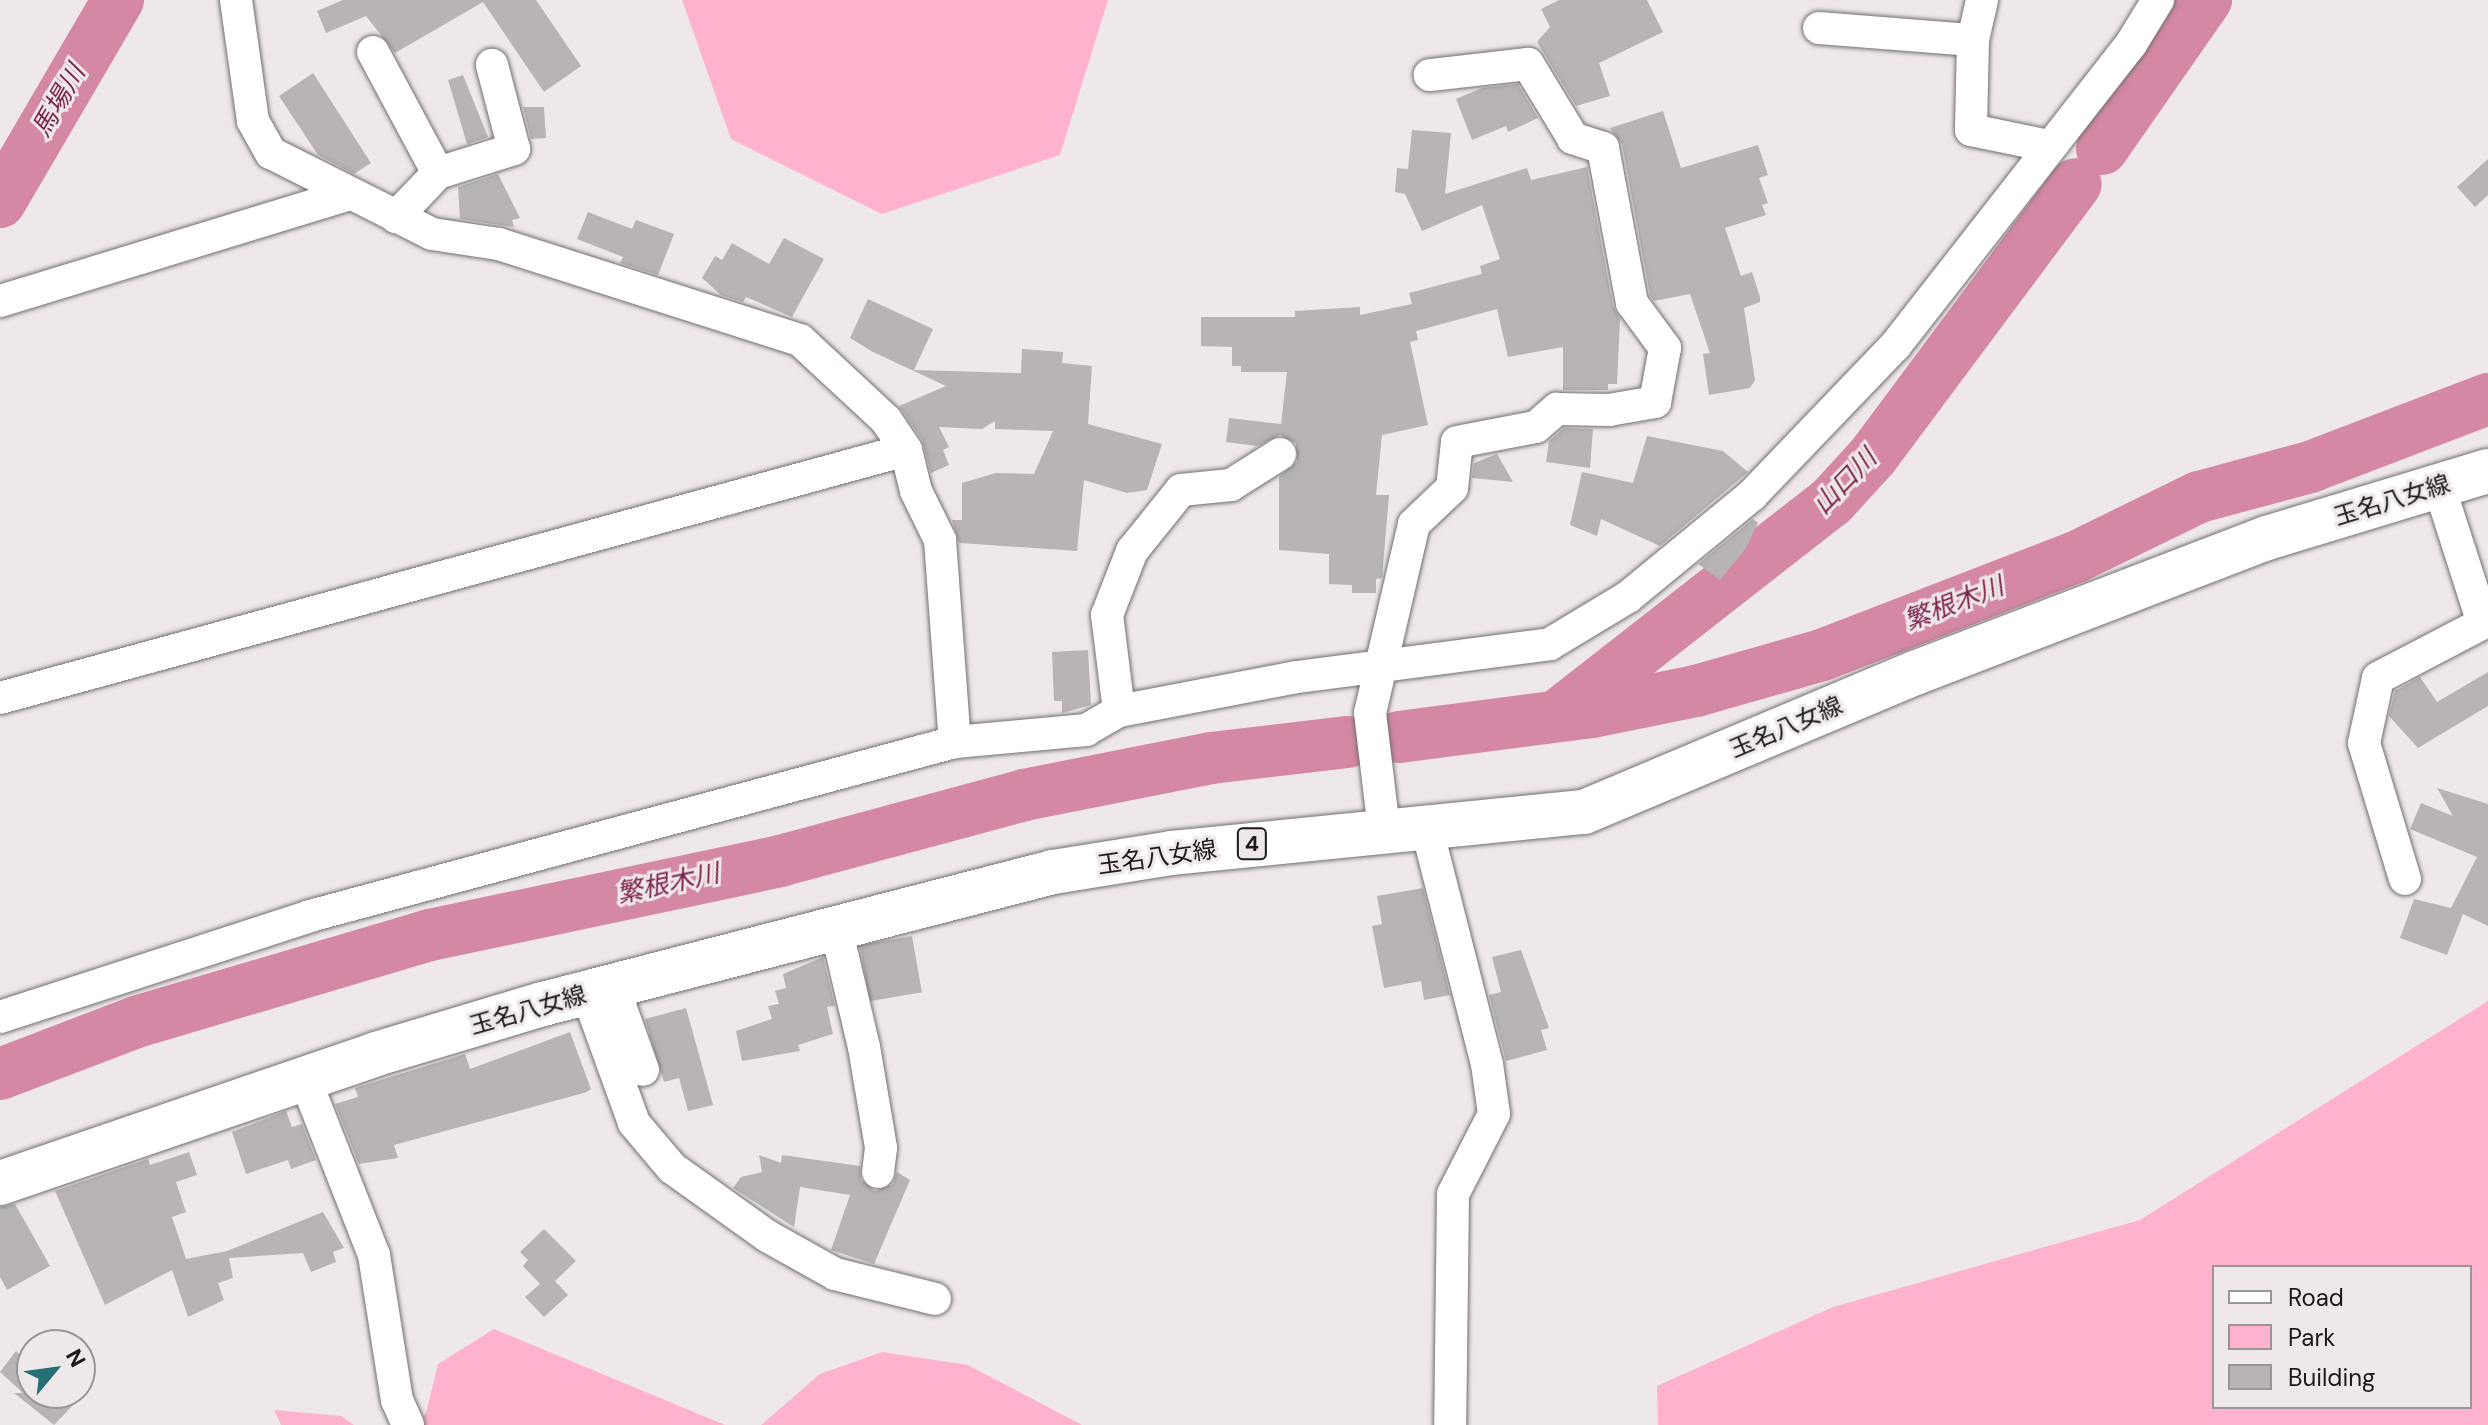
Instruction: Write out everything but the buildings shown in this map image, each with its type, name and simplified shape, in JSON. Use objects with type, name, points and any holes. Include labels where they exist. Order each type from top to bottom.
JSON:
[{"type":"main road","name":"玉名八女線","points":[[0,1183],[305,1079],[600,989],[1053,872],[1172,853],[1405,827],[1584,812],[1915,673],[2253,543],[2488,471]]},
{"type":"street","points":[[236,0],[243,20],[253,121],[271,153],[337,185],[347,195],[432,234],[499,244],[673,296],[800,340],[886,420],[906,450],[916,491],[940,540],[955,742]]},
{"type":"street","points":[[1982,0],[1973,40],[1971,130],[2049,146]]},
{"type":"street","points":[[0,1017],[310,916],[955,742],[1086,730],[1119,711],[1380,667],[1550,644],[1628,597],[1752,495],[1895,346],[2131,44],[2158,0]]},
{"type":"street","points":[[1819,28],[1973,40]]},
{"type":"street","points":[[373,52],[438,173]]},
{"type":"street","points":[[1430,75],[1528,64],[1573,138],[1603,148],[1632,303],[1665,348],[1655,402],[1609,410],[1557,409],[1536,427],[1457,442],[1452,488],[1414,524],[1370,713],[1405,827],[1487,1064],[1494,1114],[1453,1194],[1450,1425]]},
{"type":"street","points":[[396,217],[438,173],[514,149],[492,65]]},
{"type":"street","points":[[0,301],[347,195]]},
{"type":"street","points":[[0,698],[855,460],[906,450]]},
{"type":"street","points":[[1119,711],[1107,615],[1132,551],[1181,490],[1231,485],[1280,454]]},
{"type":"street","points":[[2405,879],[2364,743],[2378,678],[2483,623],[2439,486]]},
{"type":"street","points":[[836,928],[864,1047],[881,1148],[878,1172]]},
{"type":"street","points":[[600,989],[643,1070]]},
{"type":"street","points":[[600,989],[634,1123],[672,1168],[767,1236],[835,1274],[935,1299]]},
{"type":"street","points":[[305,1079],[374,1255],[397,1400],[408,1425]]},
{"type":"green space","points":[[682,0],[1108,0],[1060,155],[882,214],[731,139]]},
{"type":"green space","points":[[2488,1001],[2488,1425],[1658,1425],[1657,1386],[1833,1307],[2140,1220]]},
{"type":"green space","points":[[494,1329],[725,1425],[415,1425],[426,1413],[438,1364]]},
{"type":"green space","points":[[882,1352],[968,1365],[1082,1425],[761,1425],[820,1374]]},
{"type":"green space","points":[[274,1410],[341,1416],[354,1425],[281,1425]]},
{"type":"waterway","name":"馬場川","points":[[0,202],[118,0]]},
{"type":"waterway","name":"山口川","points":[[2102,149],[2206,0]]},
{"type":"waterway","name":"山口川","points":[[1558,715],[1831,502],[1873,456],[2076,184]]},
{"type":"waterway","name":"繁根木川","points":[[1399,737],[1592,712],[1696,691],[1822,655],[2076,557],[2199,497],[2310,467],[2488,399]]},
{"type":"waterway","name":"繁根木川","points":[[0,1074],[136,1022],[430,935],[780,861],[1024,795],[1211,758],[1348,742]]}]
